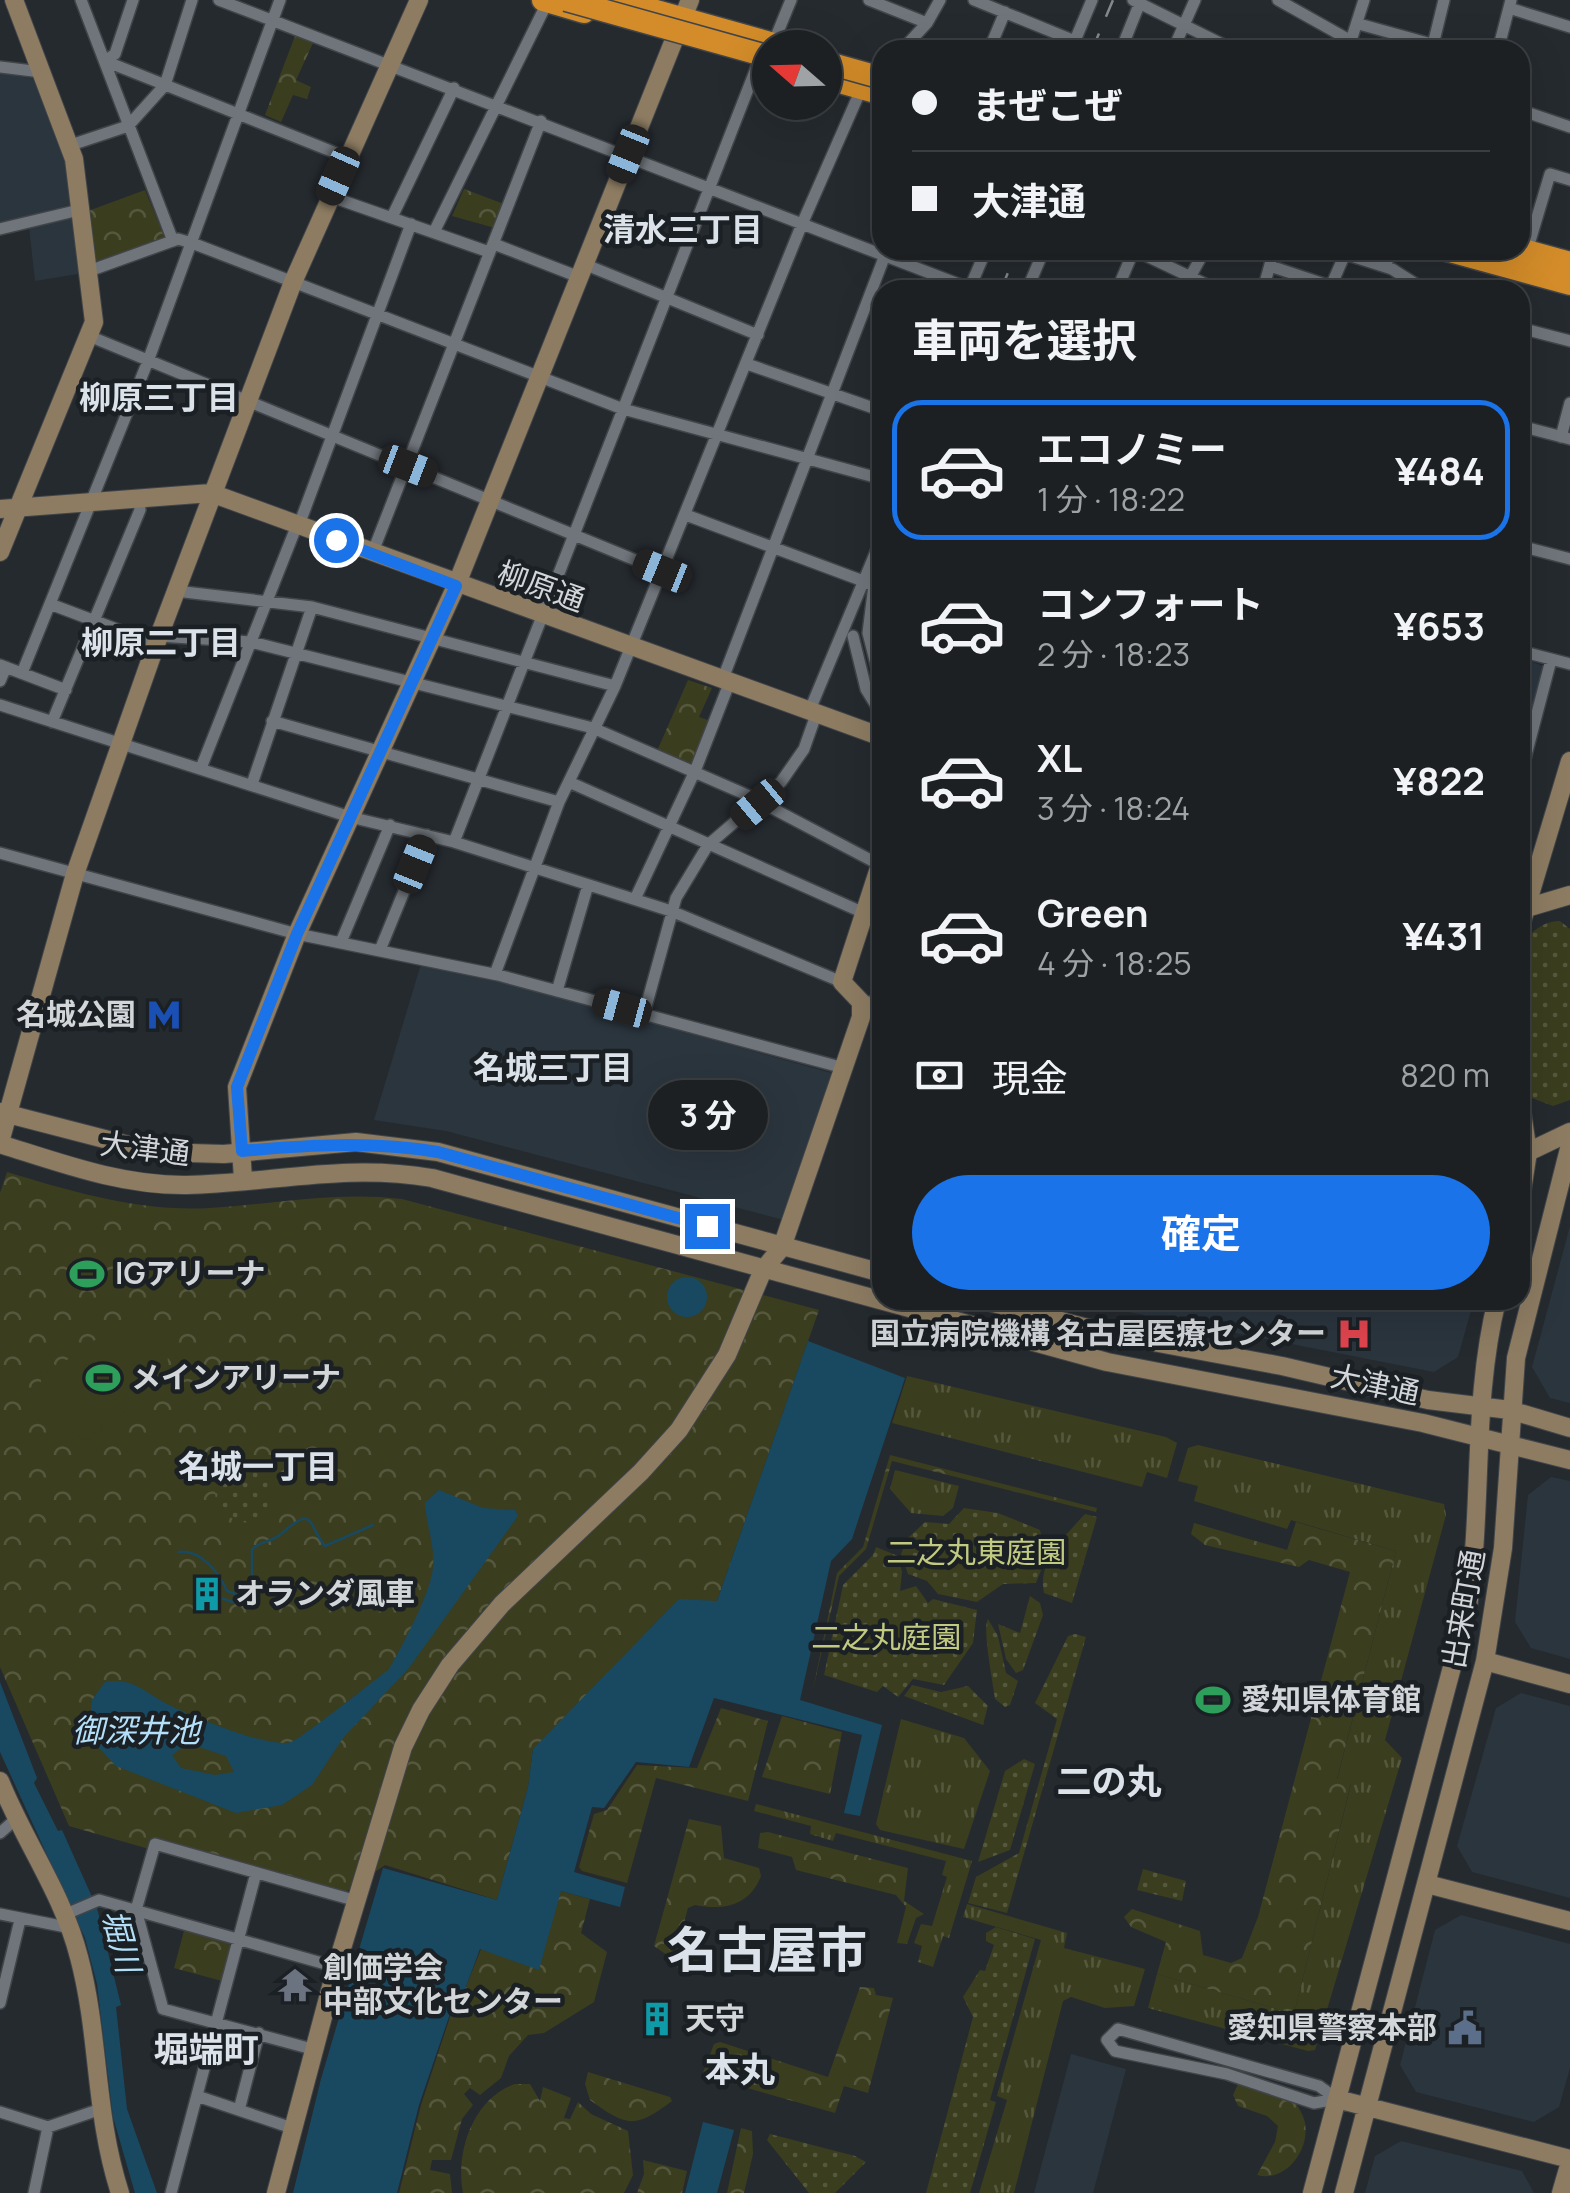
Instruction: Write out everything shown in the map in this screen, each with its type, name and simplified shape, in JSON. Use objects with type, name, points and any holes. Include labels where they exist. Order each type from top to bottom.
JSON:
[{"type":"highway","points":[[566,0],[752,48]]},
{"type":"highway","points":[[599,0],[752,47]]},
{"type":"highway","points":[[616,0],[683,18],[752,45]]},
{"type":"highway","points":[[545,1],[683,18]]},
{"type":"highway","points":[[842,64],[872,71]]},
{"type":"highway","points":[[842,80],[872,89]]},
{"type":"highway","points":[[1530,254],[1570,268]]},
{"type":"highway","points":[[1482,260],[1570,284]]},
{"type":"highway","points":[[1530,260],[1570,268]]},
{"type":"street","points":[[0,552],[9,508],[94,322],[71,145],[14,0]]},
{"type":"street","points":[[81,0],[174,241]]},
{"type":"street","points":[[105,61],[115,54],[133,0]]},
{"type":"street","points":[[71,145],[128,126],[165,86],[192,0]]},
{"type":"street","points":[[219,0],[872,248]]},
{"type":"street","points":[[22,673],[148,360],[280,0]]},
{"type":"street","points":[[0,1143],[4,1113],[75,874],[158,640],[293,282],[419,0]]},
{"type":"street","points":[[780,30],[790,0]]},
{"type":"street","points":[[868,0],[928,23]]},
{"type":"street","points":[[912,40],[928,23],[940,0]]},
{"type":"street","points":[[974,0],[1061,40]]},
{"type":"street","points":[[1075,40],[1092,0]]},
{"type":"street","points":[[1177,40],[1195,0]]},
{"type":"street","points":[[1278,0],[1303,6],[1343,40]]},
{"type":"street","points":[[1352,40],[1364,0]]},
{"type":"street","points":[[1435,40],[1444,0]]},
{"type":"street","points":[[434,232],[499,104],[545,1]]},
{"type":"street","points":[[1124,40],[1138,1],[1216,40]]},
{"type":"street","points":[[1501,40],[1510,4],[1570,27]]},
{"type":"street","points":[[993,40],[1004,12]]},
{"type":"street","points":[[244,1179],[237,1087],[297,934],[456,586],[683,18]]},
{"type":"street","points":[[1359,24],[1408,40]]},
{"type":"street","points":[[105,61],[346,157]]},
{"type":"street","points":[[0,66],[41,72]]},
{"type":"street","points":[[392,217],[454,88]]},
{"type":"street","points":[[495,974],[560,802],[615,686],[802,224],[872,96]]},
{"type":"street","points":[[454,842],[710,188],[752,97]]},
{"type":"street","points":[[1530,113],[1570,127]]},
{"type":"street","points":[[372,554],[541,121]]},
{"type":"street","points":[[1530,220],[1550,174],[1570,180]]},
{"type":"street","points":[[329,196],[434,232],[581,271],[758,334]]},
{"type":"street","points":[[0,229],[79,210]]},
{"type":"street","points":[[201,768],[334,436],[411,224]]},
{"type":"street","points":[[88,270],[174,241],[192,243],[623,409],[872,477]]},
{"type":"street","points":[[903,260],[950,280]]},
{"type":"street","points":[[1154,260],[1182,280]]},
{"type":"street","points":[[1166,266],[1169,260]]},
{"type":"street","points":[[1265,280],[1272,260]]},
{"type":"street","points":[[1365,260],[1385,266],[1405,280]]},
{"type":"street","points":[[1385,266],[1388,260]]},
{"type":"street","points":[[1270,266],[1312,280]]},
{"type":"street","points":[[635,899],[696,772],[872,291]]},
{"type":"street","points":[[1530,331],[1570,341]]},
{"type":"street","points":[[89,336],[662,571]]},
{"type":"street","points":[[747,364],[872,407]]},
{"type":"street","points":[[1530,429],[1566,438],[1570,403]]},
{"type":"street","name":"柳原通","points":[[9,508],[212,493],[456,586],[872,735]]},
{"type":"street","points":[[52,722],[140,510],[139,498]]},
{"type":"street","points":[[686,515],[872,585]]},
{"type":"street","points":[[1530,549],[1570,559]]},
{"type":"street","points":[[644,1014],[671,911],[708,845],[781,782],[804,749],[813,714],[872,587]]},
{"type":"street","points":[[176,591],[270,598],[312,607],[615,686]]},
{"type":"street","points":[[872,595],[868,633],[872,649]]},
{"type":"street","points":[[50,604],[158,640],[251,642],[296,651],[593,728],[696,772],[872,858]]},
{"type":"street","points":[[252,784],[312,607]]},
{"type":"street","points":[[848,634],[868,633]]},
{"type":"street","points":[[848,634],[872,699]]},
{"type":"street","points":[[1530,655],[1570,664]]},
{"type":"street","points":[[1530,740],[1551,660]]},
{"type":"street","points":[[0,681],[3,666],[66,690]]},
{"type":"street","points":[[0,706],[350,817],[454,842],[671,911],[842,982],[861,1002],[861,1017],[782,1246],[762,1270],[726,1356],[679,1430],[641,1472],[502,1604],[434,1687],[402,1747],[312,2049],[276,2193]]},
{"type":"street","points":[[272,721],[560,802]]},
{"type":"street","points":[[1530,890],[1570,761]]},
{"type":"street","points":[[569,782],[872,917]]},
{"type":"street","points":[[341,942],[390,826]]},
{"type":"street","points":[[380,950],[427,835]]},
{"type":"street","points":[[0,853],[297,934],[495,974],[844,1068]]},
{"type":"street","points":[[557,991],[588,885]]},
{"type":"street","points":[[842,982],[872,891]]},
{"type":"street","points":[[1530,907],[1570,895]]},
{"type":"street","points":[[861,1002],[872,1002]]},
{"type":"street","name":"大津通","points":[[4,1113],[154,1152],[242,1151],[356,1142],[424,1149],[872,1271]]},
{"type":"street","points":[[1530,1151],[1570,1132]]},
{"type":"street","name":"大津通","points":[[0,1143],[124,1180],[186,1185],[356,1170],[432,1178],[872,1299]]},
{"type":"street","name":"出来町通","points":[[1530,1303],[1570,1145]]},
{"type":"street","name":"大津通","points":[[912,1310],[1107,1362],[1482,1437],[1570,1460]]},
{"type":"street","name":"大津通","points":[[1020,1310],[1110,1334],[1510,1410],[1570,1428]]},
{"type":"street","name":"出来町通","points":[[1312,2193],[1468,1607],[1484,1407],[1484,1356],[1494,1310]]},
{"type":"street","name":"出来町通","points":[[1344,2193],[1486,1661],[1503,1548],[1507,1443],[1516,1358],[1528,1310]]},
{"type":"street","points":[[1486,1661],[1570,1684]]},
{"type":"street","points":[[0,1781],[70,1918],[88,1998],[98,2110],[120,2193]]},
{"type":"street","points":[[0,1833],[17,1818]]},
{"type":"street","points":[[312,2049],[163,2009],[136,1910],[155,1844],[357,1901]]},
{"type":"street","points":[[171,2193],[256,1874]]},
{"type":"street","points":[[1427,1884],[1570,1921]]},
{"type":"street","points":[[0,1914],[20,1920],[70,1918],[94,1902],[136,1910],[336,1967]]},
{"type":"street","points":[[0,2003],[5,1961],[20,1920]]},
{"type":"street","points":[[1337,2099],[1314,2103],[1227,2074],[1115,2051],[1107,2040],[1118,2029],[1144,2035],[1319,2086],[1337,2099],[1570,2160],[1561,2193]]},
{"type":"street","points":[[239,2110],[259,2034]]},
{"type":"street","points":[[1139,2058],[1136,2050],[1144,2035]]},
{"type":"street","points":[[197,2096],[292,2128]]},
{"type":"street","points":[[0,2112],[48,2127],[98,2110]]},
{"type":"street","points":[[34,2193],[48,2127]]},
{"type":"shaded area","points":[[0,73],[35,79],[65,157],[72,204],[0,223]]},
{"type":"shaded area","points":[[73,216],[84,273],[35,281],[29,227]]},
{"type":"shaded area","points":[[1530,661],[1544,667],[1530,721]]},
{"type":"shaded area","points":[[421,964],[530,989],[835,1074],[784,1220],[446,1131],[374,1120]]},
{"type":"shaded area","points":[[1570,1226],[1570,1403],[1550,1398],[1532,1367]]},
{"type":"shaded area","name":"国立病院機構 名古屋医療センター","points":[[1122,1310],[1471,1310],[1458,1357],[1434,1372]]},
{"type":"shaded area","points":[[1551,1477],[1570,1481],[1570,1659],[1531,1648],[1515,1622],[1528,1495]]},
{"type":"shaded area","points":[[1521,1693],[1570,1706],[1570,1898],[1472,1872],[1457,1846],[1496,1708]]},
{"type":"shaded area","points":[[1461,1915],[1570,1944],[1570,2068],[1559,2107],[1534,2122],[1416,2092],[1400,2065],[1435,1930]]},
{"type":"shaded area","points":[[1071,2054],[1126,2069],[1093,2193],[1034,2193]]},
{"type":"shaded area","points":[[1401,2141],[1522,2171],[1534,2193],[1365,2193],[1375,2156]]},
{"type":"green space","points":[[295,36],[313,43],[296,80],[311,87],[307,99],[293,95],[281,122],[265,115]]},
{"type":"green space","points":[[464,189],[504,204],[495,228],[452,216]]},
{"type":"green space","points":[[145,190],[165,238],[93,265],[88,211]]},
{"type":"green space","points":[[688,680],[712,688],[699,717],[708,720],[693,765],[657,751]]},
{"type":"green space","points":[[1560,921],[1570,929],[1570,1100],[1553,1106],[1532,1098],[1530,1093],[1530,935]]},
{"type":"green space","points":[[7,1172],[82,1193],[158,1207],[210,1208],[354,1196],[402,1199],[819,1310],[717,1601],[533,1749],[528,1787],[497,1900],[385,1865],[344,1893],[152,1841],[149,1849],[69,1826],[0,1667],[0,1193]]},
{"type":"green space","name":"メインアリーナ","points":[[126,1318],[145,1323],[158,1337],[168,1367],[154,1390],[101,1426],[103,1431],[92,1434],[92,1440],[80,1437],[61,1424],[47,1406],[41,1371],[47,1373],[53,1363],[57,1367]]},
{"type":"green space","points":[[907,1376],[1166,1437],[1177,1443],[1167,1478],[1147,1472],[1142,1487],[892,1423]]},
{"type":"green space","points":[[1198,1445],[1444,1504],[1446,1515],[1385,1740],[1402,1758],[1315,2050],[1148,2008],[1157,1974],[1294,2014],[1351,1784],[1337,1780],[1396,1551],[1291,1520],[1287,1529],[1194,1501],[1198,1486],[1178,1481],[1188,1448]]},
{"type":"green space","points":[[890,1455],[1097,1508],[1096,1512],[892,1461],[866,1549],[839,1576],[812,1694],[837,1573],[863,1547]]},
{"type":"green space","points":[[244,1463],[264,1472],[273,1492],[264,1512],[244,1521],[224,1512],[215,1492],[224,1472]]},
{"type":"green space","points":[[895,1470],[959,1486],[953,1508],[943,1516],[911,1513],[890,1489]]},
{"type":"green space","name":"二之丸東庭園","points":[[964,1508],[998,1513],[1040,1530],[1046,1558],[1036,1583],[1003,1584],[977,1602],[938,1594],[927,1581],[908,1574],[901,1554],[907,1539],[925,1522],[949,1524]]},
{"type":"green space","points":[[1085,1514],[1097,1517],[1072,1603],[1044,1593],[1043,1581],[1055,1549]]},
{"type":"green space","points":[[1296,1522],[1396,1551],[1337,1779],[1351,1783],[1294,2014],[1157,1974],[1166,1942],[1131,1927],[1124,1917],[1132,1909],[1200,1931],[1203,1955],[1231,1963],[1242,1958],[1258,1917],[1350,1572],[1309,1560],[1299,1567],[1205,1545],[1191,1534],[1194,1523],[1287,1550]]},
{"type":"green space","name":"二之丸庭園","points":[[876,1547],[898,1556],[902,1572],[900,1591],[916,1586],[928,1603],[933,1599],[977,1610],[973,1643],[944,1685],[913,1679],[898,1697],[883,1686],[877,1692],[824,1675],[843,1585]]},
{"type":"green space","points":[[1030,1596],[1040,1603],[1043,1615],[1023,1670],[1016,1673],[1006,1659],[998,1624],[1020,1633]]},
{"type":"green space","points":[[988,1619],[998,1636],[1006,1673],[1018,1681],[1010,1705],[1005,1707],[995,1699],[987,1644]]},
{"type":"green space","points":[[1068,1636],[1086,1637],[1007,1913],[968,1903],[976,1877],[1019,1853],[1057,1719],[1035,1703]]},
{"type":"green space","points":[[912,1685],[941,1692],[968,1686],[988,1706],[983,1725],[904,1696]]},
{"type":"green space","points":[[721,1708],[768,1721],[748,1801],[656,1778],[627,1883],[582,1871],[579,1867],[594,1814],[607,1810],[637,1765],[697,1768]]},
{"type":"green space","points":[[782,1716],[842,1732],[830,1794],[762,1777]]},
{"type":"green space","points":[[901,1719],[964,1738],[990,1771],[964,1849],[880,1830],[876,1824]]},
{"type":"green space","points":[[1024,1759],[1035,1764],[1010,1850],[978,1862],[1005,1771]]},
{"type":"green space","points":[[756,1804],[972,1861],[949,1938],[943,1936],[933,1967],[918,1962],[922,1946],[914,1943],[921,1924],[932,1926],[947,1877],[942,1875],[946,1861],[836,1833],[833,1841],[810,1834],[811,1826],[754,1811]]},
{"type":"green space","points":[[689,1819],[721,1826],[724,1858],[759,1868],[761,1876],[750,1894],[735,1904],[688,1908],[680,1938],[699,1952],[696,1968],[689,1973],[679,1971],[674,1960],[654,1946]]},
{"type":"green space","points":[[760,1833],[908,1868],[904,1901],[924,1914],[916,1918],[907,1944],[897,1943],[906,1907],[896,1895],[796,1870],[792,1857],[758,1848]]},
{"type":"green space","points":[[1143,1869],[1186,1881],[1182,1901],[1137,1890]]},
{"type":"green space","points":[[561,1891],[590,1899],[581,1933],[607,1952],[594,2002],[544,2033],[528,2035],[509,2056],[501,2078],[480,2095],[470,2088],[464,2094],[473,2105],[462,2119],[451,2160],[432,2160],[430,2170],[450,2174],[452,2193],[399,2193],[421,2105],[456,1999],[461,1999],[481,1949]]},
{"type":"green space","points":[[967,1904],[1067,1933],[1064,1948],[1145,1969],[1134,2006],[1105,2008],[1071,1997],[1063,2001],[1014,2193],[979,2193],[1007,2100],[997,2096],[1041,1940],[963,1917]]},
{"type":"green space","points":[[996,1927],[1035,1939],[990,2100],[996,2102],[970,2193],[926,2193],[973,2017],[963,1997],[980,1970],[985,1971],[994,1945],[986,1941],[986,1933]]},
{"type":"green space","points":[[184,1931],[230,1944],[222,1981],[174,1968]]},
{"type":"green space","points":[[860,1987],[874,1988],[876,1995],[893,1998],[868,2093],[844,2086],[835,2113],[702,2075],[714,2044],[720,2042],[828,2077]]},
{"type":"green space","points":[[588,2072],[670,2097],[672,2101],[640,2120],[623,2120],[590,2100],[585,2084]]},
{"type":"green space","points":[[515,2084],[530,2084],[540,2101],[543,2087],[571,2098],[564,2118],[570,2119],[578,2102],[591,2114],[628,2131],[633,2175],[624,2193],[463,2193],[462,2161],[470,2128],[488,2101]]},
{"type":"green space","points":[[1238,2084],[1294,2100],[1303,2117],[1304,2144],[1293,2162],[1277,2174],[1257,2175],[1275,2142],[1278,2126],[1267,2116],[1238,2106],[1233,2095]]},
{"type":"green space","points":[[741,2128],[752,2131],[753,2154],[744,2193],[727,2193]]},
{"type":"green space","points":[[770,2134],[866,2162],[835,2193],[809,2193],[767,2140]]},
{"type":"green space","points":[[643,2160],[687,2171],[682,2193],[637,2193],[644,2174]]},
{"type":"water","points":[[687,1277],[701,1283],[707,1297],[701,1311],[687,1317],[673,1311],[667,1297],[673,1283]]},
{"type":"water","points":[[808,1341],[905,1378],[852,1539],[831,1561],[800,1700],[882,1725],[860,1816],[844,1813],[862,1735],[714,1698],[689,1767],[636,1762],[604,1808],[592,1807],[574,1872],[625,1887],[620,1907],[561,1891],[539,1970],[480,1949],[461,2000],[455,1999],[419,2105],[397,2193],[293,2193],[321,2079],[383,1868],[497,1900],[528,1787],[533,1749],[679,1599],[717,1601]]},
{"type":"water","name":"御深井池","points":[[439,1490],[483,1508],[515,1510],[518,1516],[409,1668],[343,1738],[312,1785],[282,1805],[236,1813],[116,1766],[94,1743],[89,1730],[92,1700],[105,1682],[114,1681],[137,1686],[210,1723],[265,1741],[291,1742],[308,1731],[389,1669],[408,1633],[428,1590],[433,1567],[425,1503]],"holes":[[[183,1747],[199,1747],[226,1756],[234,1772],[215,1775],[181,1768],[172,1755]]]},
{"type":"water","points":[[0,1682],[37,1778],[34,1783],[58,1831],[62,1830],[97,1908],[121,2005],[116,2007],[127,2109],[157,2193],[135,2193],[113,2117],[97,1984],[85,1938],[0,1752]]},
{"type":"water","points":[[703,2122],[734,2130],[717,2193],[685,2193]]},
{"type":"waterway","points":[[179,1552],[202,1558],[227,1591],[241,1596],[252,1580],[252,1549],[278,1537],[300,1520],[309,1520],[325,1546],[373,1525]]},
{"type":"waterway","points":[[221,1598],[233,1602],[241,1596]]},
{"type":"railway","points":[[1096,40],[1113,0]]},
{"type":"railway","points":[[1005,280],[1013,260]]},
{"type":"place","name":"名城公園","points":[[164,1015]]},
{"type":"place","name":"IGアリーナ","points":[[87,1274]]},
{"type":"place","name":"国立病院機構 名古屋医療センター","points":[[1354,1334]]},
{"type":"place","name":"メインアリーナ","points":[[103,1378]]},
{"type":"place","name":"オランダ風車","points":[[207,1594]]},
{"type":"place","name":"愛知県体育館","points":[[1213,1700]]},
{"type":"place","name":"創価学会 中部文化センター","points":[[295,1985]]},
{"type":"place","name":"天守","points":[[657,2019]]},
{"type":"place","name":"愛知県警察本部","points":[[1465,2028]]},
{"type":"district","name":"清水三丁目","points":[[683,230]]},
{"type":"district","name":"柳原三丁目","points":[[159,398]]},
{"type":"district","name":"柳原二丁目","points":[[161,643]]},
{"type":"district","name":"名城三丁目","points":[[553,1068]]},
{"type":"district","name":"名城一丁目","points":[[258,1467]]},
{"type":"district","name":"二の丸","points":[[1109,1782]]},
{"type":"district","name":"名古屋市","points":[[767,1950]]},
{"type":"district","name":"堀端町","points":[[206,2050]]},
{"type":"district","name":"本丸","points":[[740,2070]]},
{"type":"route","points":[[336,540],[456,586],[297,934],[237,1087],[242,1151],[356,1142],[396,1145],[438,1152],[707,1226]]},
{"type":"water label","name":"堀川","points":[[121,1941]]}]
